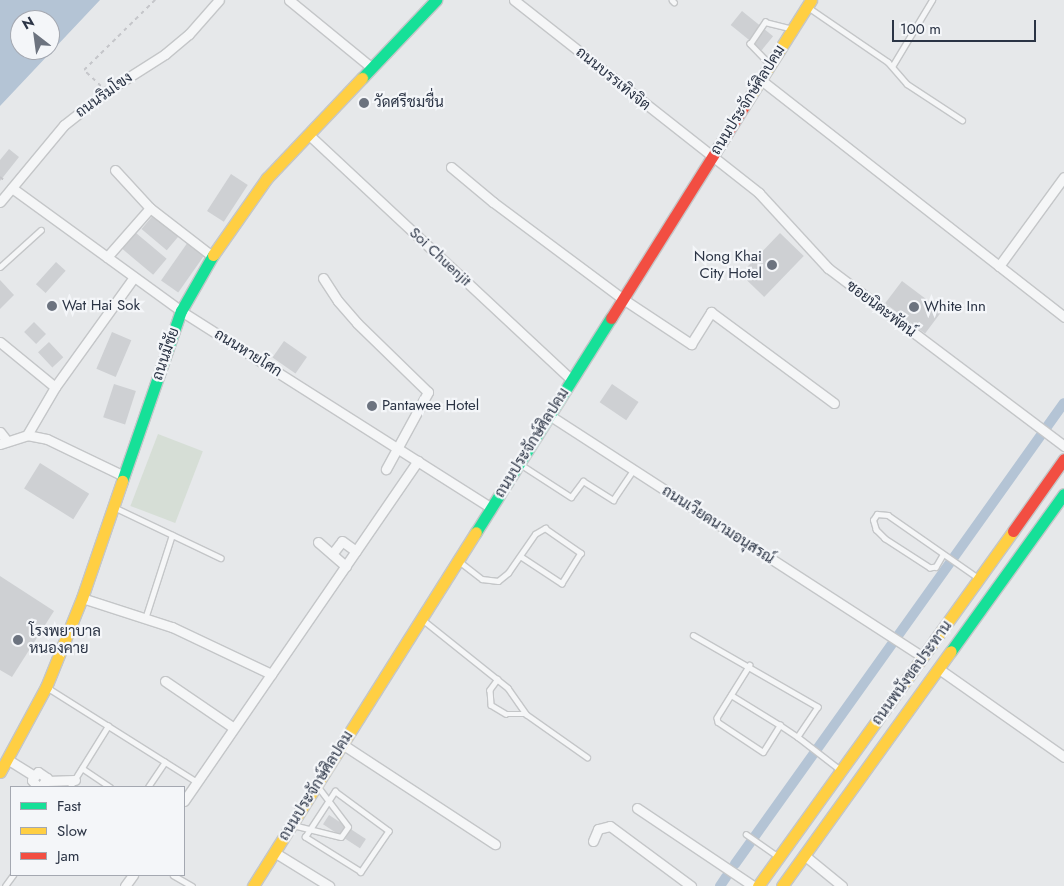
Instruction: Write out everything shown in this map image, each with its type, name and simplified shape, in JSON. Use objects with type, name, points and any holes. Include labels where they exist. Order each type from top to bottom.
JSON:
[{"type":"street","name":"ถนนริมโขง","points":[[0,202],[64,125],[107,90],[165,54],[189,34],[220,0]]},
{"type":"street","points":[[288,0],[372,68]]},
{"type":"street","name":"ถนนมีชัย","points":[[3,764],[46,687],[82,598],[181,310],[212,256],[267,178],[436,0]]},
{"type":"street","name":"ถนนบรรเทิงจิต","points":[[514,0],[712,158]]},
{"type":"street","name":"ถนนประจักษ์ศิลปคม","points":[[253,886],[810,2]]},
{"type":"street","points":[[761,80],[1062,313]]},
{"type":"street","name":"Soi Chuenjit","points":[[308,134],[572,380]]},
{"type":"street","name":"ซอยนิตะพัตน์","points":[[712,158],[759,193],[828,268],[1064,446]]},
{"type":"street","points":[[451,167],[493,202],[623,299],[691,344],[711,312],[834,403]]},
{"type":"street","points":[[114,170],[150,208],[212,256]]},
{"type":"street","points":[[999,266],[1064,177]]},
{"type":"street","name":"ถนนหายโศก","points":[[12,188],[181,310],[491,508]]},
{"type":"street","points":[[107,257],[150,208]]},
{"type":"street","points":[[27,435],[55,387],[134,277]]},
{"type":"street","points":[[323,278],[338,302],[357,323],[428,392],[386,469]]},
{"type":"street","points":[[0,342],[55,387]]},
{"type":"street","name":"ถนนเวียดนามอนุสรณ์","points":[[550,415],[886,636],[923,657]]},
{"type":"street","points":[[0,432],[4,442],[27,435],[47,439],[124,476]]},
{"type":"street","name":"ถนนพนังชลประทาน","points":[[758,886],[1064,459]]},
{"type":"street","points":[[185,800],[418,461]]},
{"type":"street","name":"ถนนพนังชลประทาน","points":[[782,886],[1064,494]]},
{"type":"street","points":[[332,554],[338,538],[356,550]]},
{"type":"street","points":[[318,542],[346,566]]},
{"type":"street","points":[[82,598],[172,627],[271,674]]},
{"type":"street","points":[[923,657],[1064,757]]},
{"type":"street","points":[[165,681],[234,728]]},
{"type":"street","points":[[342,744],[495,844]]},
{"type":"street","points":[[3,764],[33,775],[42,772],[43,786]]},
{"type":"street","points":[[33,775],[32,783],[43,786],[72,784]]},
{"type":"street","points":[[637,808],[753,886]]},
{"type":"street","points":[[593,841],[598,829],[610,826],[691,886]]},
{"type":"street","points":[[274,852],[329,886]]},
{"type":"street","points":[[804,855],[842,886]]},
{"type":"lane","points":[[893,65],[932,0]]},
{"type":"lane","points":[[810,2],[893,65],[907,84],[962,120]]},
{"type":"lane","points":[[770,65],[750,44],[765,22],[793,29]]},
{"type":"lane","points":[[0,267],[41,230]]},
{"type":"lane","points":[[519,464],[571,497],[583,481],[613,500],[633,469]]},
{"type":"lane","points":[[113,506],[221,558]]},
{"type":"lane","points":[[945,557],[936,567],[930,568],[885,539],[873,526],[873,520],[878,514],[888,515],[945,557],[980,578]]},
{"type":"lane","points":[[458,560],[491,581],[503,578],[535,534],[545,528],[581,553],[562,584],[520,556]]},
{"type":"lane","points":[[145,619],[172,536]]},
{"type":"lane","points":[[421,618],[508,688],[526,714],[587,757]]},
{"type":"lane","points":[[694,635],[750,665],[818,707],[798,737]]},
{"type":"lane","points":[[750,665],[731,695],[718,722],[763,752],[780,725]]},
{"type":"lane","points":[[498,679],[490,690],[491,705],[506,714],[526,714]]},
{"type":"lane","points":[[46,687],[197,782]]},
{"type":"lane","points":[[731,695],[798,737],[811,750],[842,770]]},
{"type":"lane","points":[[72,784],[108,726]]},
{"type":"lane","points":[[149,786],[165,762]]},
{"type":"lane","points":[[82,768],[109,786]]},
{"type":"lane","points":[[292,825],[341,836],[348,827],[316,785]]},
{"type":"lane","points":[[335,791],[388,831],[361,872],[305,837],[328,800],[335,791]]},
{"type":"lane","points":[[748,836],[779,857]]},
{"type":"lane","points":[[175,876],[192,886]]},
{"type":"path","points":[[107,90],[84,70],[155,0]]},
{"type":"shaded area","points":[[158,434],[203,451],[175,523],[130,506]]},
{"type":"water","points":[[0,0],[100,0],[60,42],[60,10],[10,10],[10,60],[43,60],[0,106]]},
{"type":"building","points":[[742,11],[773,36],[762,50],[731,25]]},
{"type":"building","points":[[9,149],[19,157],[0,181],[0,160]]},
{"type":"building","points":[[231,174],[248,185],[224,222],[207,211]]},
{"type":"building","points":[[155,213],[180,234],[167,250],[142,229]]},
{"type":"building","points":[[136,233],[167,259],[153,275],[123,249]]},
{"type":"building","name":"Nong Khai City Hotel","points":[[780,233],[804,256],[764,297],[740,274]]},
{"type":"building","points":[[188,242],[205,254],[178,293],[161,281]]},
{"type":"building","points":[[56,262],[66,271],[46,293],[36,284]]},
{"type":"building","points":[[0,280],[14,295],[0,309]]},
{"type":"building","name":"White Inn","points":[[902,281],[942,311],[925,333],[885,303]]},
{"type":"building","points":[[34,322],[46,334],[36,344],[24,332]]},
{"type":"building","points":[[112,332],[131,340],[116,377],[96,369]]},
{"type":"building","points":[[284,341],[307,357],[295,373],[273,357]]},
{"type":"building","points":[[49,342],[63,357],[52,368],[38,352]]},
{"type":"building","points":[[114,384],[136,391],[125,424],[103,417]]},
{"type":"building","points":[[612,384],[639,402],[626,420],[600,402]]},
{"type":"building","points":[[40,463],[89,494],[73,519],[24,488]]},
{"type":"building","name":"โรงพยาบาล หนองคาย","points":[[0,576],[54,611],[12,677],[0,670]]},
{"type":"building","points":[[329,815],[366,839],[360,848],[323,824]]},
{"type":"waterway","points":[[735,864],[1064,403]]},
{"type":"waterway","points":[[720,886],[726,877]]},
{"type":"traffic: fast","points":[[362,78],[436,0]]},
{"type":"traffic: fast","points":[[122,481],[181,311],[213,255]]},
{"type":"traffic: fast","points":[[476,532],[611,318]]},
{"type":"traffic: fast","points":[[951,651],[1064,494]]},
{"type":"traffic: slow","points":[[744,106],[811,0]]},
{"type":"traffic: slow","points":[[213,255],[267,178],[362,78]]},
{"type":"traffic: slow","points":[[0,772],[46,687],[82,598],[122,481]]},
{"type":"traffic: slow","points":[[758,886],[1013,531]]},
{"type":"traffic: slow","points":[[253,886],[476,532]]},
{"type":"traffic: slow","points":[[782,886],[951,651]]},
{"type":"traffic: jam","points":[[611,318],[744,106]]},
{"type":"traffic: jam","points":[[1013,531],[1064,459]]},
{"type":"place","name":"วัดศรีชมชื่น","points":[[364,103]]},
{"type":"place","name":"Nong Khai City Hotel","points":[[772,265]]},
{"type":"place","name":"Wat Hai Sok","points":[[52,306]]},
{"type":"place","name":"White Inn","points":[[914,307]]},
{"type":"place","name":"Pantawee Hotel","points":[[372,406]]},
{"type":"place","name":"โรงพยาบาล หนองคาย","points":[[18,640]]}]
